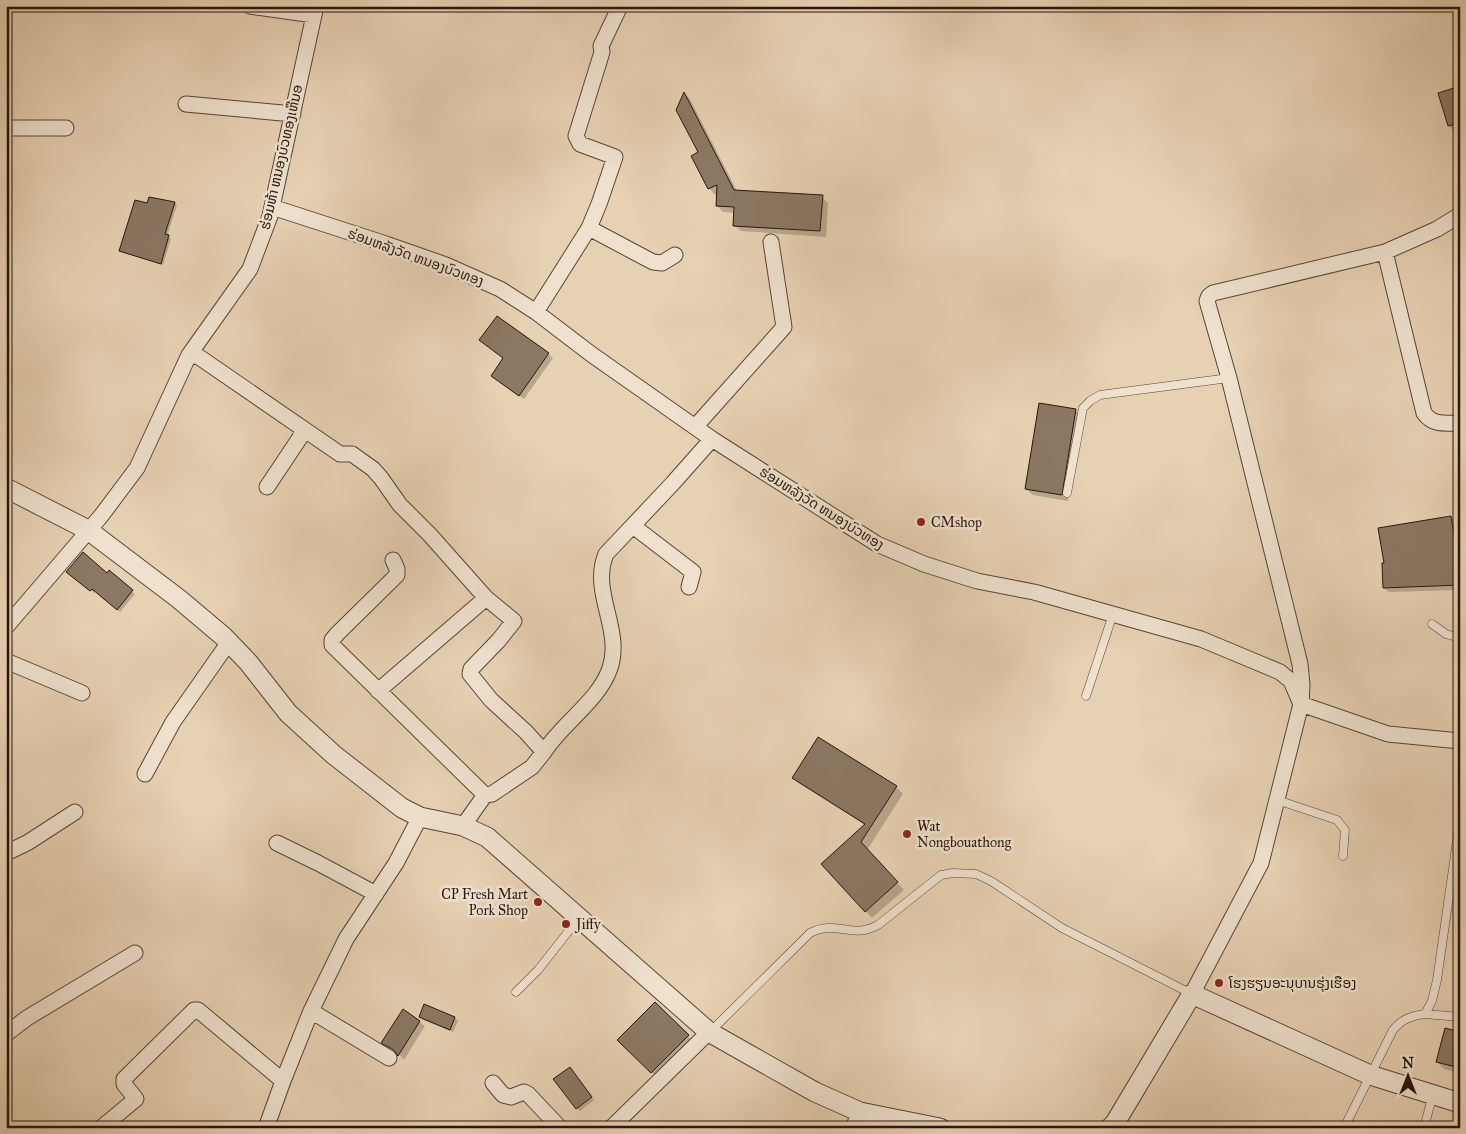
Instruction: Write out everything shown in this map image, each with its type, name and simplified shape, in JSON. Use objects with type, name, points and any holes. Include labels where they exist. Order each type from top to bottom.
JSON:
[{"type":"street","points":[[250,6],[315,11]]},
{"type":"street","points":[[536,312],[589,228],[615,157],[580,144],[576,136],[602,52],[601,46],[620,6]]},
{"type":"street","name":"ຮ່ອມຫ້າ ຫນອງບົວທອງເຫືນອ","points":[[6,627],[101,516],[137,468],[190,355],[250,269],[270,216],[315,11]]},
{"type":"street","points":[[186,104],[293,114]]},
{"type":"street","points":[[6,128],[66,128]]},
{"type":"street","name":"ຮ່ອມຫລັງວັດ ຫນອງບົວທອງ","points":[[272,207],[446,265],[500,289],[536,312],[591,354],[712,439],[877,544],[924,564],[977,581],[1034,592],[1201,640],[1280,672],[1291,681],[1301,704]]},
{"type":"street","points":[[1110,1128],[1115,1123],[1192,994],[1261,864],[1301,704],[1300,664],[1229,378],[1207,301],[1213,293],[1385,252],[1436,229],[1460,215]]},
{"type":"street","points":[[589,228],[653,262],[662,263],[675,255]]},
{"type":"street","points":[[695,427],[784,327],[771,242]]},
{"type":"street","points":[[1385,252],[1424,413],[1429,420],[1460,423]]},
{"type":"street","points":[[190,355],[199,357],[340,454],[352,454],[373,469],[400,505],[430,535],[486,598],[514,620],[499,640],[471,668],[470,674],[490,700],[526,732],[544,752]]},
{"type":"street","points":[[267,487],[305,430]]},
{"type":"street","points":[[463,826],[486,795],[492,794],[532,767],[559,732],[599,689],[611,667],[613,638],[603,596],[602,566],[606,554],[712,439]]},
{"type":"street","points":[[6,488],[88,530],[178,598],[229,642],[248,662],[288,713],[334,755],[402,808],[420,817],[463,826],[487,837],[709,1032],[815,1092],[856,1120],[940,1128]]},
{"type":"street","points":[[633,526],[693,572],[689,587]]},
{"type":"street","points":[[393,560],[397,569],[397,575],[332,640],[332,646],[486,795]]},
{"type":"street","points":[[378,690],[486,598]]},
{"type":"street","points":[[145,774],[173,722],[229,642]]},
{"type":"street","points":[[6,661],[82,693]]},
{"type":"street","points":[[1301,704],[1388,734],[1460,741]]},
{"type":"street","points":[[6,853],[27,843],[75,812]]},
{"type":"street","points":[[266,1128],[311,1011],[346,939],[396,863],[420,817]]},
{"type":"street","points":[[277,843],[376,894]]},
{"type":"street","points":[[6,1034],[27,1018],[135,953]]},
{"type":"street","points":[[1192,994],[1370,1075],[1460,1103]]},
{"type":"street","points":[[101,1128],[136,1099],[124,1084],[124,1080],[194,1010],[198,1010],[283,1081]]},
{"type":"street","points":[[311,1011],[389,1058]]},
{"type":"street","points":[[610,1128],[709,1032]]},
{"type":"street","points":[[493,1083],[503,1096],[511,1097],[524,1092],[528,1094],[560,1128]]},
{"type":"lane","points":[[1067,493],[1083,408],[1090,401],[1100,395],[1229,378]]},
{"type":"lane","points":[[1086,696],[1113,614]]},
{"type":"lane","points":[[1432,624],[1446,634],[1460,638]]},
{"type":"lane","points":[[1277,800],[1337,820],[1345,830],[1343,856]]},
{"type":"lane","points":[[1425,1014],[1436,991],[1460,820]]},
{"type":"lane","points":[[709,1032],[810,933],[819,928],[829,927],[851,931],[868,930],[878,925],[930,882],[941,875],[953,873],[976,874],[992,881],[1062,928],[1192,994]]},
{"type":"lane","points":[[516,992],[538,970],[579,918]]},
{"type":"lane","points":[[1344,1128],[1392,1030],[1401,1021],[1412,1016],[1425,1014],[1460,1017]]},
{"type":"lane","points":[[1424,1128],[1433,1094]]},
{"type":"building","points":[[1460,86],[1460,123],[1448,126],[1438,93]]},
{"type":"building","points":[[684,92],[734,190],[823,195],[820,231],[733,226],[734,207],[716,206],[717,185],[708,189],[691,156],[698,152],[676,110]]},
{"type":"building","points":[[149,197],[175,202],[165,234],[169,235],[161,264],[119,251],[135,200],[147,203]]},
{"type":"building","points":[[497,316],[549,353],[519,396],[491,376],[503,358],[479,340]]},
{"type":"building","points":[[1039,403],[1076,409],[1062,495],[1025,489]]},
{"type":"building","points":[[1451,516],[1455,539],[1460,538],[1460,585],[1383,588],[1382,563],[1384,563],[1378,528]]},
{"type":"building","points":[[83,552],[107,573],[109,570],[133,590],[117,610],[92,589],[90,591],[66,572]]},
{"type":"building","points":[[818,737],[897,786],[861,842],[898,882],[865,912],[821,864],[865,824],[792,778]]},
{"type":"building","points":[[655,1002],[689,1035],[651,1073],[617,1040]]},
{"type":"building","points":[[424,1004],[455,1017],[450,1030],[419,1017]]},
{"type":"building","points":[[403,1009],[420,1021],[398,1056],[394,1050],[381,1043]]},
{"type":"building","points":[[1445,1028],[1460,1032],[1460,1068],[1436,1062]]},
{"type":"building","points":[[570,1067],[592,1097],[576,1109],[553,1079]]},
{"type":"place","name":"CMshop","points":[[921,522]]},
{"type":"place","name":"Wat Nongbouathong","points":[[907,834]]},
{"type":"place","name":"CP Fresh Mart Pork Shop","points":[[538,902]]},
{"type":"place","name":"Jiffy","points":[[566,924]]},
{"type":"place","name":"ໂຮງຮຽນອະນຸບານຮຸ່ງເຮືອງ","points":[[1219,983]]}]
